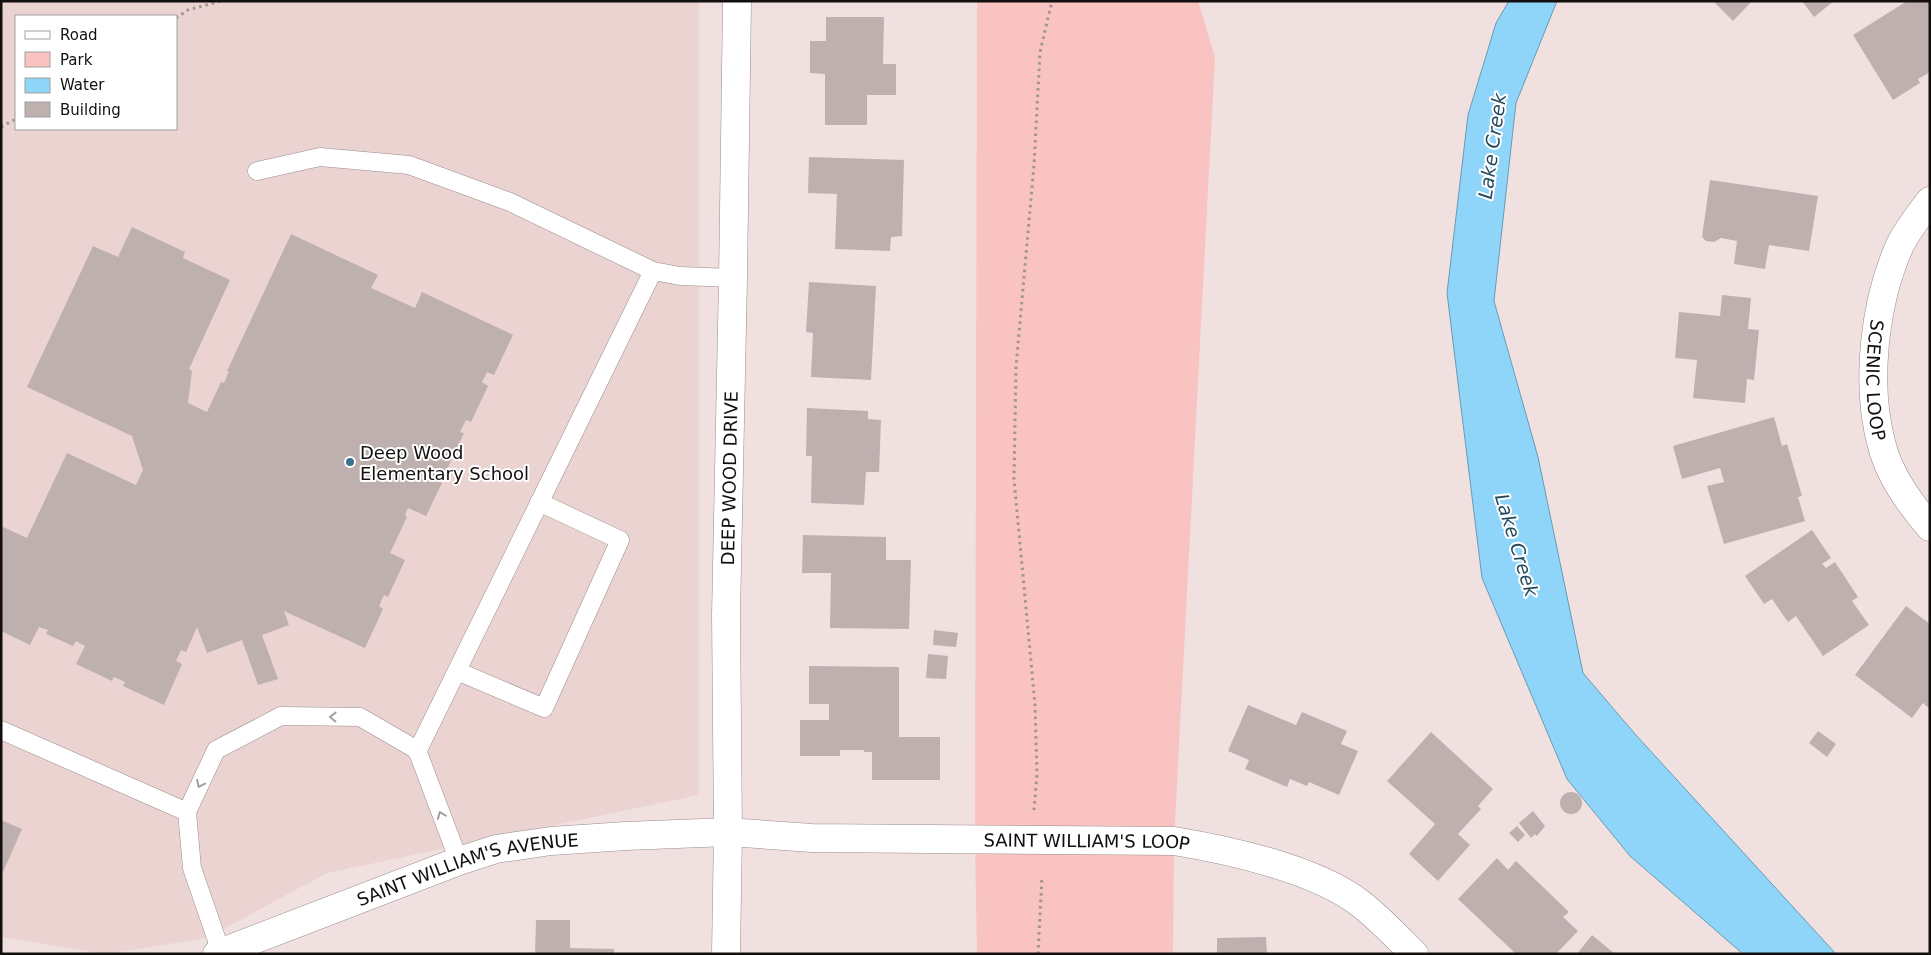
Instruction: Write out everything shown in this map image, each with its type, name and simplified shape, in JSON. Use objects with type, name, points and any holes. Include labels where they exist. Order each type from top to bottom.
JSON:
[{"type":"street","name":"DEEP WOOD DRIVE","points":[[726,954],[728,832],[726,615],[734,278],[737,1]]},
{"type":"street","name":"SCENIC LOOP","points":[[1930,201],[1910,226],[1890,271],[1877,325],[1874,354],[1874,410],[1882,447],[1892,474],[1912,507],[1930,527]]},
{"type":"street","name":"SAINT WILLIAM'S AVENUE","points":[[219,953],[459,861],[496,849],[626,836],[728,832]]},
{"type":"street","name":"SAINT WILLIAM'S LOOP","points":[[728,832],[812,838],[1174,841],[1223,849],[1308,875],[1344,893],[1360,904],[1414,954]]},
{"type":"lane","points":[[257,171],[320,157],[410,164],[510,202],[653,270],[680,276],[734,278]]},
{"type":"lane","points":[[417,752],[653,270]]},
{"type":"lane","points":[[457,672],[544,708],[620,540],[539,502]]},
{"type":"lane","points":[[219,953],[192,868],[187,812],[216,750],[281,716],[360,717],[417,750],[459,861]]},
{"type":"lane","points":[[1,730],[187,812]]},
{"type":"path","points":[[178,17],[188,10],[221,1]]},
{"type":"path","points":[[1034,815],[1038,774],[1035,705],[1014,479],[1014,442],[1016,367],[1034,166],[1040,52],[1052,1]]},
{"type":"path","points":[[1,127],[15,120]]},
{"type":"path","points":[[1038,954],[1042,877]]},
{"type":"shaded area","name":"Deep Wood Elementary School","points":[[1,1],[699,1],[699,795],[327,873],[207,938],[106,954],[1,937]]},
{"type":"green space","points":[[977,1],[1198,1],[1215,57],[1174,841],[1173,954],[977,954],[975,839]]},
{"type":"water","name":"Lake Creek","points":[[1509,1],[1557,1],[1516,103],[1494,301],[1538,457],[1583,673],[1635,734],[1836,954],[1743,954],[1630,856],[1567,779],[1482,578],[1447,293],[1468,115],[1496,23]]},
{"type":"building","points":[[1717,1],[1752,1],[1733,21],[1715,3]]},
{"type":"building","points":[[1802,1],[1834,1],[1814,17]]},
{"type":"building","points":[[1907,1],[1930,1],[1930,72],[1918,79],[1920,83],[1893,100],[1853,35]]},
{"type":"building","points":[[826,17],[884,17],[883,64],[896,64],[896,95],[867,95],[867,125],[825,125],[825,74],[810,73],[810,41],[826,41]]},
{"type":"building","points":[[809,157],[904,160],[902,236],[891,237],[890,251],[835,249],[837,194],[808,193]]},
{"type":"building","points":[[1710,180],[1818,196],[1809,251],[1769,245],[1765,269],[1734,264],[1737,241],[1721,238],[1714,242],[1706,241],[1702,237]]},
{"type":"building","points":[[132,227],[185,252],[183,258],[230,280],[189,369],[192,371],[188,403],[207,412],[221,382],[224,383],[229,371],[227,371],[291,234],[378,275],[371,288],[415,308],[422,292],[513,335],[494,375],[487,372],[482,382],[488,386],[471,422],[466,420],[460,432],[464,433],[446,471],[441,469],[436,480],[442,483],[426,516],[408,508],[405,515],[407,517],[390,553],[405,560],[388,597],[384,595],[379,606],[383,609],[365,648],[284,611],[289,625],[262,635],[278,679],[258,685],[242,640],[207,653],[197,627],[186,652],[181,650],[176,661],[182,664],[164,705],[123,686],[125,682],[114,677],[112,681],[76,664],[85,646],[76,641],[73,646],[46,634],[48,630],[39,627],[30,645],[1,631],[1,526],[27,538],[67,453],[136,485],[143,470],[132,436],[27,387],[93,246],[118,257]]},
{"type":"building","points":[[809,282],[876,286],[871,380],[811,377],[813,333],[806,332]]},
{"type":"building","points":[[1722,295],[1751,298],[1748,329],[1759,330],[1754,380],[1747,379],[1745,403],[1693,398],[1697,360],[1675,358],[1679,312],[1720,316]]},
{"type":"building","points":[[807,408],[868,411],[868,419],[881,420],[879,472],[866,472],[864,505],[811,503],[812,456],[806,456]]},
{"type":"building","points":[[1774,417],[1782,446],[1787,444],[1802,496],[1798,497],[1805,521],[1724,544],[1707,486],[1724,482],[1720,468],[1682,479],[1673,446]]},
{"type":"building","points":[[1812,530],[1831,558],[1822,564],[1826,568],[1835,562],[1858,597],[1852,601],[1869,625],[1823,656],[1796,616],[1788,622],[1772,599],[1764,604],[1745,576]]},
{"type":"building","points":[[803,535],[886,537],[886,560],[911,560],[909,629],[830,628],[831,573],[802,573]]},
{"type":"building","points":[[1906,606],[1930,624],[1930,709],[1923,703],[1912,718],[1855,675]]},
{"type":"building","points":[[934,630],[958,633],[956,647],[933,645]]},
{"type":"building","points":[[928,654],[948,656],[946,679],[926,678]]},
{"type":"building","points":[[809,666],[899,667],[899,737],[940,737],[940,780],[872,780],[872,752],[864,752],[864,750],[840,750],[840,756],[800,756],[800,720],[829,720],[829,704],[809,704]]},
{"type":"building","points":[[1248,705],[1296,725],[1302,712],[1347,731],[1341,744],[1358,751],[1339,795],[1309,782],[1307,786],[1290,779],[1287,787],[1245,769],[1249,760],[1228,751]]},
{"type":"building","points":[[1818,731],[1836,744],[1827,757],[1809,743]]},
{"type":"building","points":[[1431,732],[1493,789],[1478,806],[1481,809],[1458,834],[1470,845],[1438,881],[1409,854],[1435,824],[1387,781]]},
{"type":"building","points":[[1571,792],[1579,795],[1582,803],[1579,811],[1571,814],[1563,811],[1560,803],[1563,795]]},
{"type":"building","points":[[1533,811],[1545,826],[1537,836],[1535,834],[1531,838],[1519,823]]},
{"type":"building","points":[[1,820],[22,829],[3,872],[1,871]]},
{"type":"building","points":[[1517,826],[1525,835],[1518,842],[1509,833]]},
{"type":"building","points":[[1497,858],[1508,870],[1516,861],[1569,912],[1563,917],[1578,931],[1556,954],[1516,954],[1458,899]]},
{"type":"building","points":[[536,920],[570,920],[570,948],[614,949],[614,954],[535,954]]},
{"type":"building","points":[[1592,935],[1615,954],[1577,954]]},
{"type":"building","points":[[1266,937],[1267,954],[1217,954],[1217,938]]},
{"type":"place","name":"Deep Wood Elementary School","points":[[350,462]]}]
